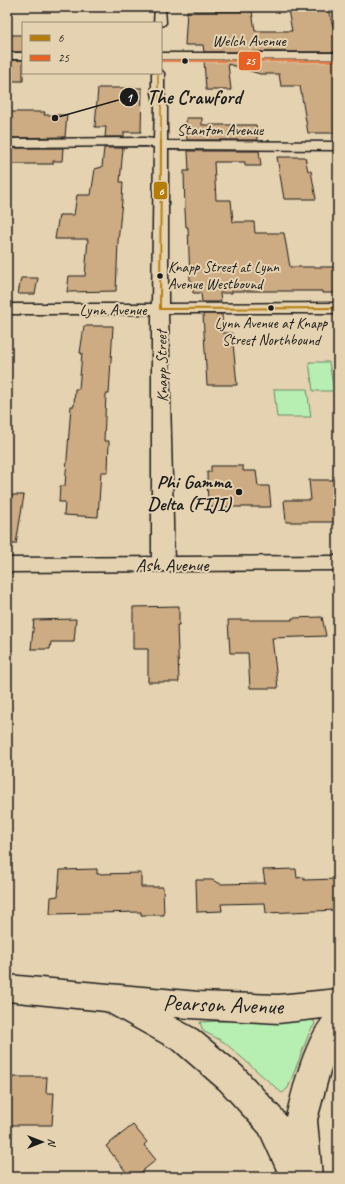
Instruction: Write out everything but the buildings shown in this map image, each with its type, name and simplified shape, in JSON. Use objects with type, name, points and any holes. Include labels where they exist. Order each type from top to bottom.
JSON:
[{"type":"street","points":[[160,7],[160,22]]},
{"type":"street","points":[[7,56],[22,56]]},
{"type":"street","name":"Welch Avenue","points":[[162,56],[338,56]]},
{"type":"street","name":"Knapp Street","points":[[158,74],[158,93],[161,107],[160,309],[163,564]]},
{"type":"street","name":"Stanton Avenue","points":[[7,143],[144,142],[161,145],[338,146]]},
{"type":"street","name":"Lynn Avenue","points":[[7,309],[338,308]]},
{"type":"street","name":"Ash Avenue","points":[[7,565],[338,563]]},
{"type":"street","name":"Pearson Avenue","points":[[7,988],[198,1006],[278,1009],[338,1003]]},
{"type":"street","name":"Pearson Avenue","points":[[107,997],[186,1040],[231,1078],[272,1122],[296,1177]]},
{"type":"street","points":[[305,1177],[301,1120],[314,1071],[328,1036],[338,1022]]},
{"type":"green space","points":[[309,362],[329,362],[334,391],[313,391]]},
{"type":"green space","points":[[274,389],[307,389],[311,417],[277,417]]},
{"type":"green space","points":[[302,1017],[313,1020],[315,1024],[310,1031],[288,1088],[282,1093],[224,1042],[203,1031],[200,1022]]},
{"type":"transit line","name":"25","points":[[162,61],[338,61]]},
{"type":"transit line","name":"6","points":[[158,74],[158,93],[161,107],[160,309]]},
{"type":"transit line","name":"6","points":[[160,309],[338,308]]},
{"type":"place","name":"The Crawford","points":[[55,118]]},
{"type":"place","name":"Knapp Street at Lynn Avenue Westbound","points":[[160,276]]},
{"type":"place","name":"Lynn Avenue at Knapp Street Northbound","points":[[271,308]]},
{"type":"place","name":"Phi Gamma Delta (FIJI)","points":[[239,492]]}]
